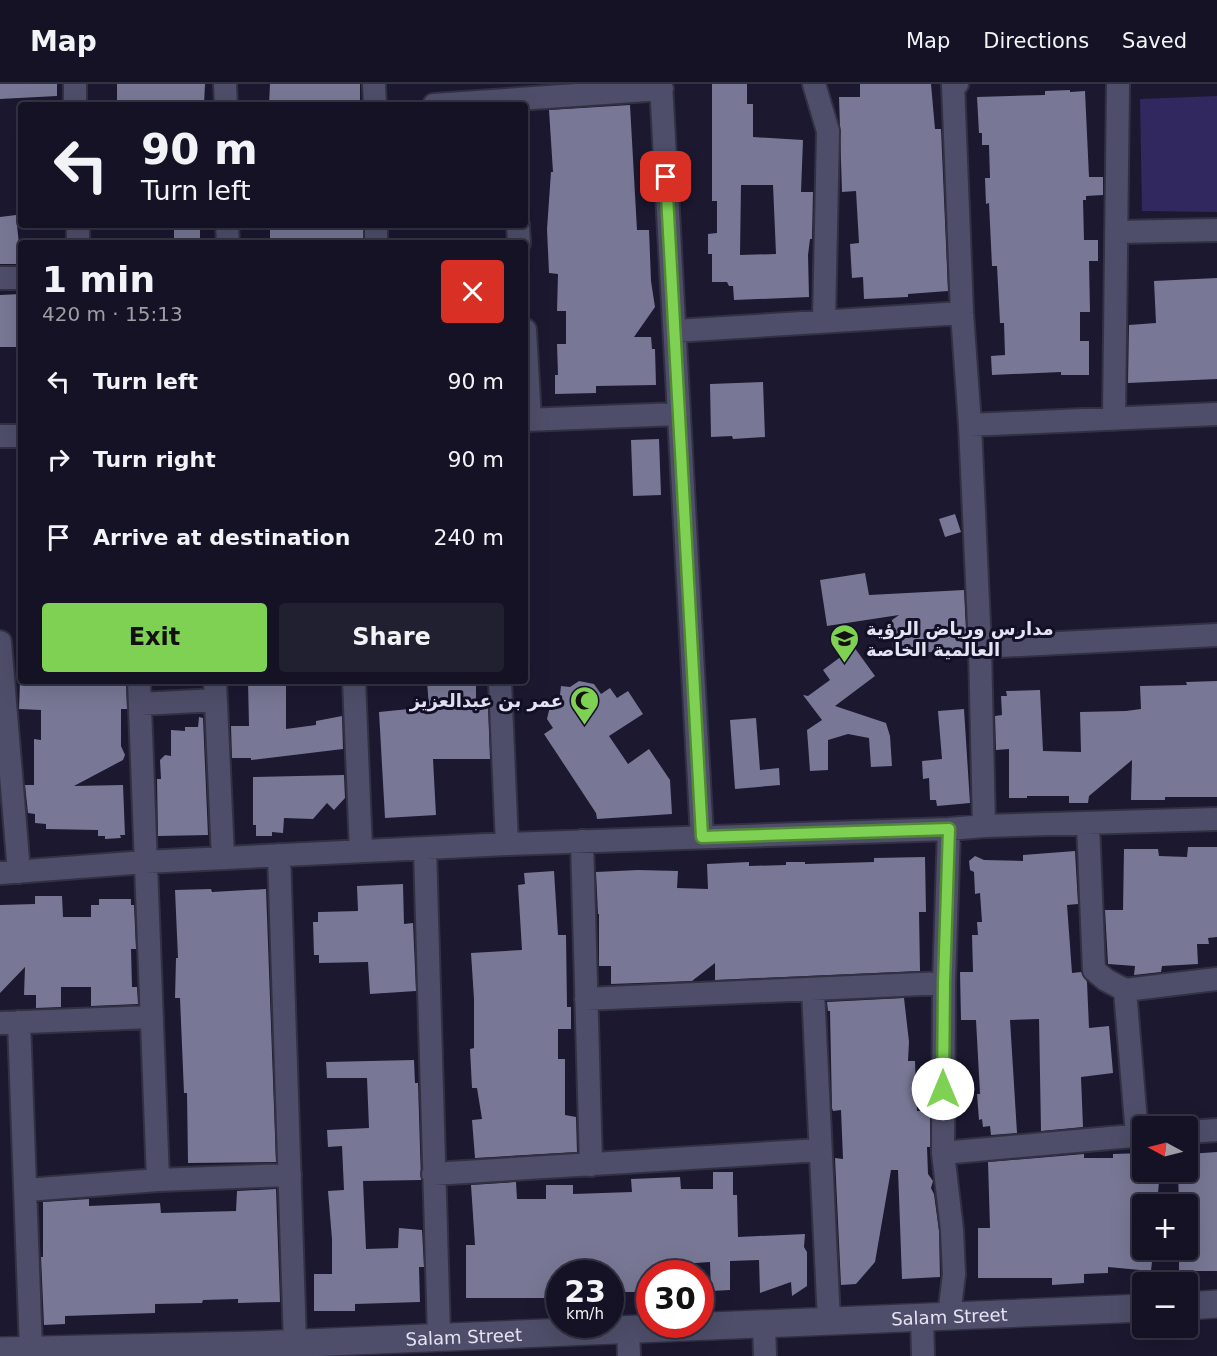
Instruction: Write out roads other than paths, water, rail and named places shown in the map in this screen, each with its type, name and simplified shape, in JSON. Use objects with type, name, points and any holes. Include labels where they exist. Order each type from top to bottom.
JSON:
[{"type":"street","points":[[75,84],[75,102]]},
{"type":"street","points":[[225,84],[226,102]]},
{"type":"street","points":[[374,84],[375,102]]},
{"type":"street","points":[[814,84],[828,131],[824,321]]},
{"type":"street","points":[[957,84],[953,84],[962,313],[970,425],[980,647],[984,826]]},
{"type":"street","points":[[1114,419],[1118,84]]},
{"type":"street","points":[[509,102],[662,86],[702,837]]},
{"type":"street","points":[[1116,232],[1217,230]]},
{"type":"street","points":[[0,278],[18,278]]},
{"type":"street","points":[[675,331],[962,313]]},
{"type":"street","points":[[528,420],[678,414]]},
{"type":"street","points":[[970,425],[1217,414]]},
{"type":"street","points":[[0,436],[18,436]]},
{"type":"street","points":[[980,647],[1217,635]]},
{"type":"street","points":[[0,642],[10,873],[145,862],[507,844],[1217,819]]},
{"type":"street","points":[[139,684],[158,1180]]},
{"type":"street","points":[[354,684],[361,851]]},
{"type":"street","points":[[501,684],[507,844]]},
{"type":"street","points":[[140,704],[215,690],[223,858]]},
{"type":"street","points":[[1088,824],[1094,970],[1106,980],[1125,990],[1217,979]]},
{"type":"street","points":[[923,1356],[954,1274],[952,1230],[943,1153],[944,983],[949,829]]},
{"type":"street","points":[[582,842],[591,1165]]},
{"type":"street","points":[[425,849],[439,1336]]},
{"type":"street","points":[[279,855],[295,1342]]},
{"type":"street","points":[[586,999],[944,983]]},
{"type":"street","points":[[813,990],[829,1321]]},
{"type":"street","points":[[1125,990],[1138,1116]]},
{"type":"street","points":[[31,1350],[26,1190],[9,1023],[152,1017]]},
{"type":"street","points":[[1198,1131],[1217,1130]]},
{"type":"street","points":[[943,1153],[1132,1136]]},
{"type":"street","points":[[433,1174],[819,1150]]},
{"type":"street","points":[[26,1190],[158,1180],[290,1175]]},
{"type":"street","points":[[1198,1305],[1217,1304]]},
{"type":"street","name":"Salam Street","points":[[0,1351],[257,1350],[295,1342],[1132,1308]]},
{"type":"street","points":[[764,1323],[765,1356]]},
{"type":"street","points":[[628,1329],[629,1356]]},
{"type":"place","name":"مدارس ورياض الرؤية العالمية الخاصة","points":[[845,664]]},
{"type":"place","name":"عمر بن عبدالعزيز","points":[[584,726]]}]
